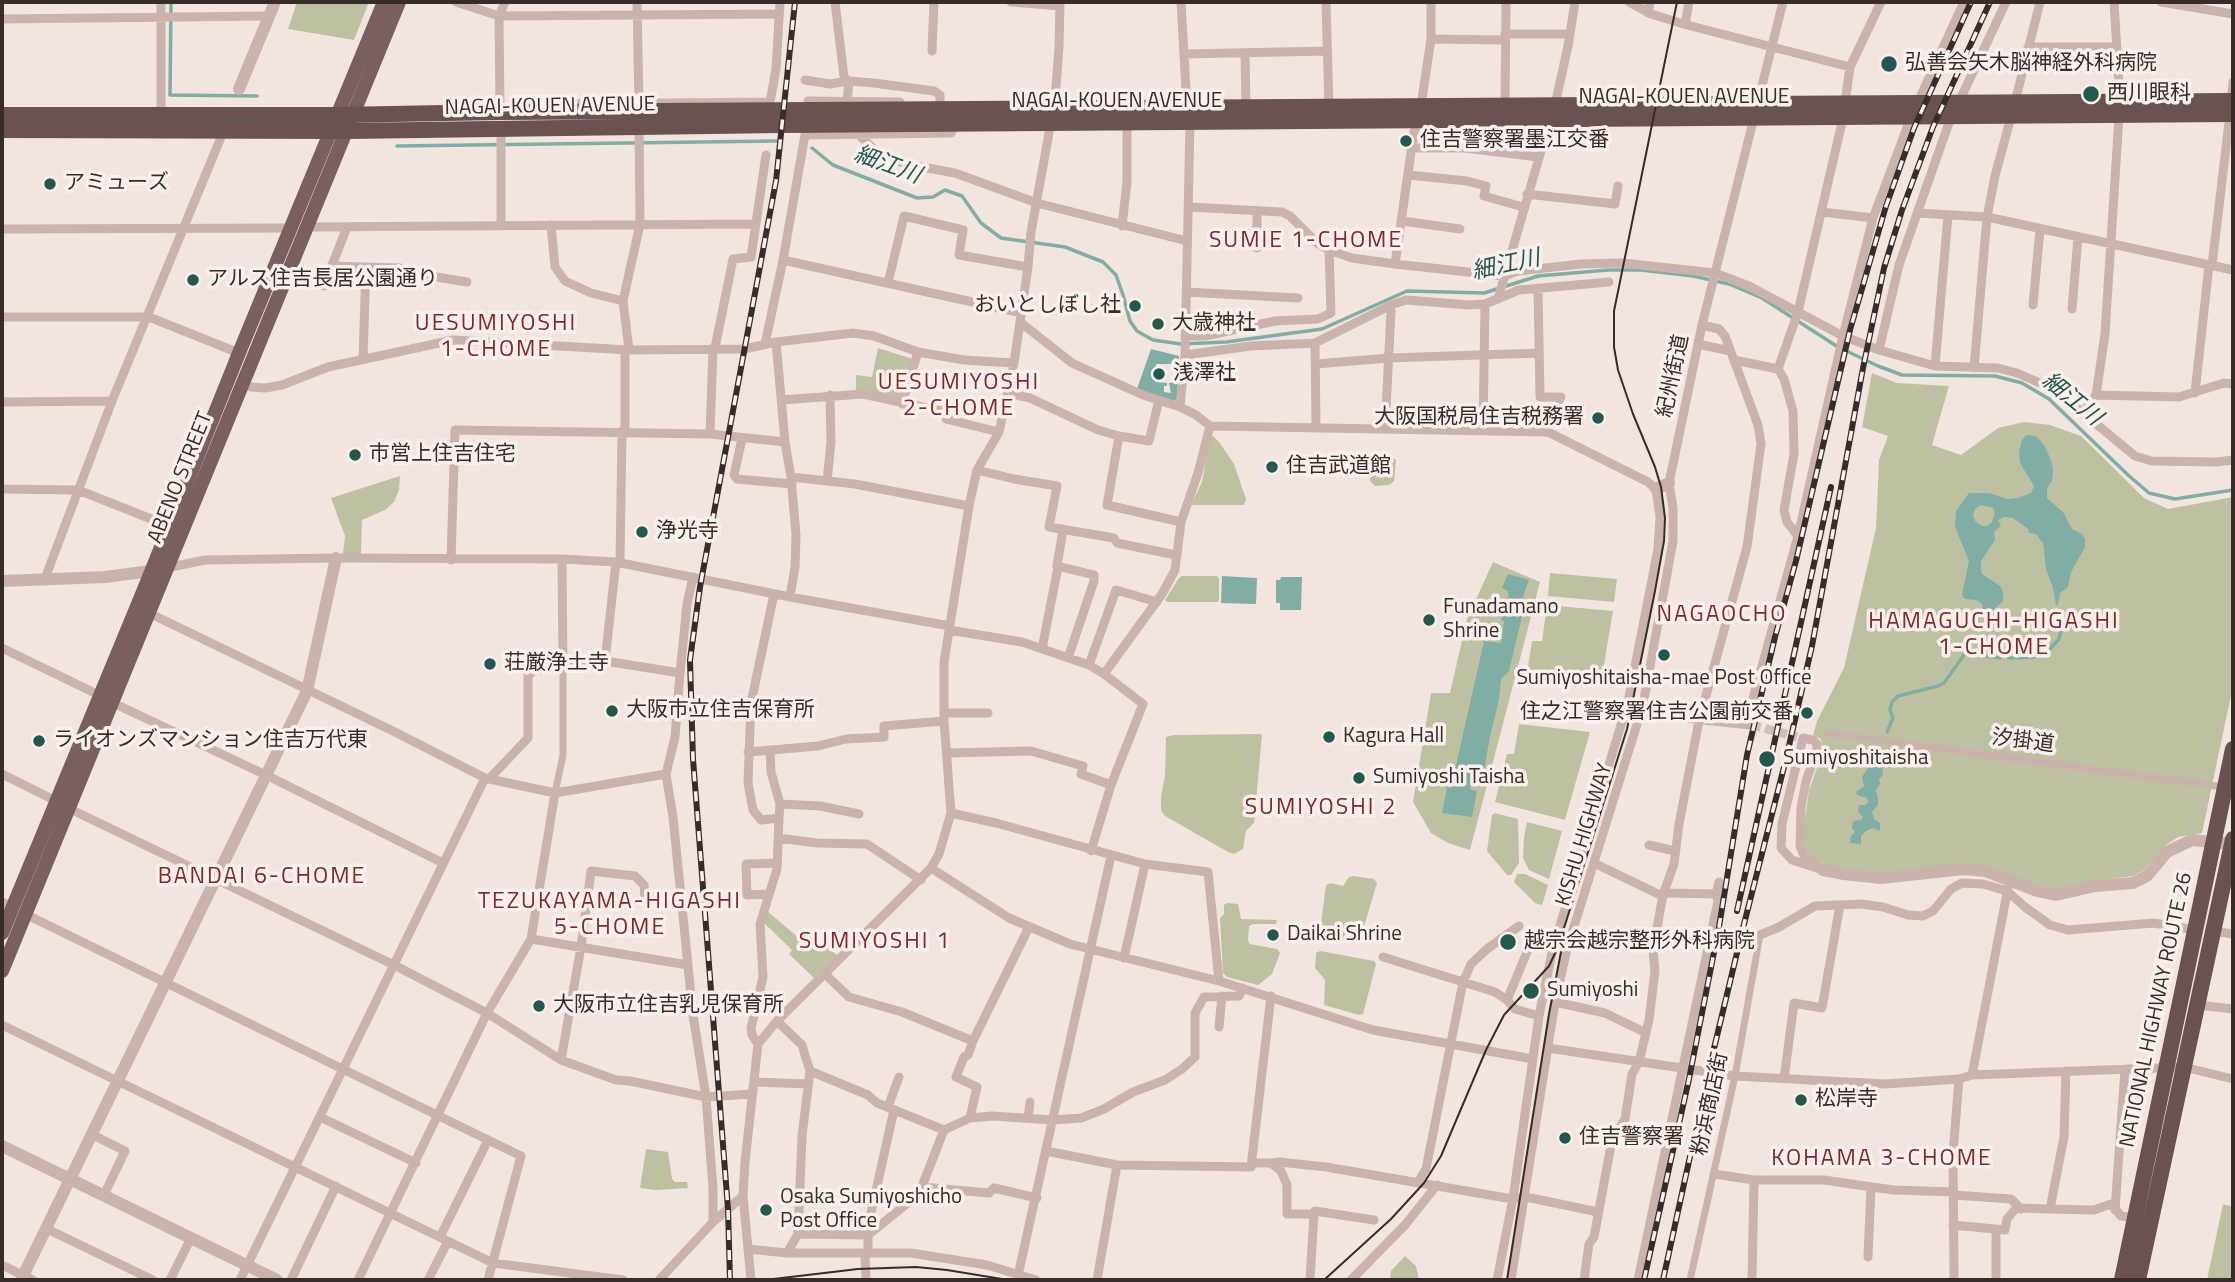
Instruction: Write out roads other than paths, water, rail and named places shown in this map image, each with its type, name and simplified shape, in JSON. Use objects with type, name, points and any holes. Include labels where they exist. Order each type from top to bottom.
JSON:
[{"type":"highway","name":"NAGAI-KOUEN AVENUE","points":[[2,115],[161,116],[639,132],[956,124],[1052,117],[1914,110],[1959,102],[2013,109]]},
{"type":"highway","name":"NAGAI-KOUEN AVENUE","points":[[500,127],[551,112],[943,106],[1127,123],[1246,107],[1329,107],[1420,114]]},
{"type":"highway","name":"NAGAI-KOUEN AVENUE","points":[[1914,110],[1951,117],[2013,109],[2232,108]]},
{"type":"highway","name":"NAGAI-KOUEN AVENUE","points":[[2,130],[224,130],[342,122]]},
{"type":"highway","name":"NATIONAL HIGHWAY ROUTE 26","points":[[2138,1280],[2176,1068],[2195,930],[2233,749]]},
{"type":"highway","name":"NATIONAL HIGHWAY ROUTE 26","points":[[2122,1280],[2135,1218],[2176,1068],[2197,1005],[2233,841]]},
{"type":"main road","name":"ABENO STREET","points":[[105,699],[149,613],[307,227],[384,2]]},
{"type":"main road","name":"ABENO STREET","points":[[2,933],[62,804],[105,699],[169,526],[291,228],[399,2]]},
{"type":"main road","name":"ABENO STREET","points":[[2,971],[13,907]]},
{"type":"street","points":[[161,2],[161,116]]},
{"type":"street","points":[[239,89],[275,2]]},
{"type":"street","points":[[456,2],[499,16],[779,14]]},
{"type":"street","points":[[501,225],[499,16],[505,2]]},
{"type":"street","points":[[638,2],[639,103]]},
{"type":"street","points":[[551,112],[558,104],[770,102],[776,69],[780,2]]},
{"type":"street","points":[[835,2],[844,77],[849,81]]},
{"type":"street","points":[[932,51],[934,2]]},
{"type":"street","points":[[751,1280],[743,1196],[758,1044],[777,1021],[921,880],[939,854],[951,813],[944,717],[944,662],[977,470],[999,432],[1005,414],[1021,318],[1031,232],[1052,117],[1059,47],[1060,4],[1011,2]]},
{"type":"street","points":[[1180,407],[1185,355],[1189,207],[1189,115],[1181,2]]},
{"type":"street","points":[[1326,2],[1329,107]]},
{"type":"street","points":[[1395,264],[1414,131],[1420,114],[1432,39],[1432,2]]},
{"type":"street","points":[[1506,2],[1506,153]]},
{"type":"street","points":[[1498,299],[1551,113],[1575,2]]},
{"type":"street","points":[[1629,2],[1648,13],[1687,25],[1850,68]]},
{"type":"street","points":[[1648,13],[1650,2]]},
{"type":"street","points":[[1687,25],[1689,2]]},
{"type":"street","name":"紀州街道","points":[[1670,483],[1702,325],[1783,2]]},
{"type":"street","points":[[1778,369],[1798,312],[1822,212],[1844,111],[1850,68],[1881,2]]},
{"type":"street","points":[[1626,709],[1699,721],[1749,725],[1798,536],[1838,355],[1873,218],[1914,110],[1964,2]]},
{"type":"street","points":[[1959,102],[2006,2]]},
{"type":"street","points":[[1974,368],[1987,217],[2040,2]]},
{"type":"street","points":[[2083,412],[2095,395],[2105,334],[2120,108],[2114,2]]},
{"type":"street","points":[[2161,2],[2233,14]]},
{"type":"street","points":[[2,19],[269,16]]},
{"type":"street","points":[[1432,39],[1570,34]]},
{"type":"street","points":[[2028,47],[2116,47]]},
{"type":"street","points":[[1184,54],[1327,51]]},
{"type":"street","points":[[1245,53],[1246,107]]},
{"type":"street","points":[[805,80],[830,84],[849,81],[874,83],[934,91],[940,95],[943,106],[808,101]]},
{"type":"street","points":[[847,102],[849,81]]},
{"type":"street","points":[[2195,393],[2232,108],[2233,82]]},
{"type":"street","points":[[1879,349],[1899,265],[1951,117]]},
{"type":"street","points":[[1122,226],[1127,182],[1127,123]]},
{"type":"street","points":[[765,344],[783,260],[804,135],[951,133],[956,124]]},
{"type":"street","points":[[44,580],[112,401],[149,317],[182,228],[224,130]]},
{"type":"street","points":[[605,661],[618,563],[627,350],[623,301],[640,224],[639,132]]},
{"type":"street","points":[[858,134],[880,155],[905,164],[955,173],[1037,203],[1187,241]]},
{"type":"street","points":[[1412,148],[1465,148],[1538,157]]},
{"type":"street","points":[[710,434],[714,348],[733,260],[751,257],[766,155]]},
{"type":"street","points":[[1409,175],[1467,181],[1486,186],[1485,196],[1523,207]]},
{"type":"street","points":[[1527,194],[1615,204],[1618,186]]},
{"type":"street","points":[[1189,207],[1286,214],[1317,243],[1329,250],[1352,258],[1395,264],[1504,276],[1518,271],[1581,264],[1623,263],[1715,275],[1749,286],[1842,339],[1935,366],[1998,368],[2017,373],[2049,387],[2135,456],[2152,461],[2233,460]]},
{"type":"street","points":[[1256,211],[1257,248]]},
{"type":"street","points":[[1822,212],[1873,218]]},
{"type":"street","points":[[1917,213],[1987,217],[2233,270]]},
{"type":"street","points":[[1935,366],[1948,215]]},
{"type":"street","points":[[888,283],[904,216],[963,230],[959,255],[1028,267]]},
{"type":"street","points":[[1402,221],[1460,229]]},
{"type":"street","points":[[307,227],[755,224]]},
{"type":"street","points":[[551,225],[555,267],[565,281],[591,293],[623,301]]},
{"type":"street","points":[[324,286],[346,227]]},
{"type":"street","points":[[2,229],[291,228]]},
{"type":"street","points":[[2033,305],[2040,229]]},
{"type":"street","points":[[2073,309],[2078,237]]},
{"type":"street","points":[[1185,338],[1275,321],[1318,320],[1331,313],[1329,250]]},
{"type":"street","points":[[783,260],[888,283],[1021,318],[1072,363],[1180,407],[1210,426],[1542,431],[1569,441],[1648,482],[1656,489],[1670,483]]},
{"type":"street","points":[[331,266],[400,268],[412,273],[467,282]]},
{"type":"street","points":[[363,358],[366,268]]},
{"type":"street","points":[[1185,355],[1251,346],[1315,343],[1406,300],[1485,304],[1519,290],[1609,282]]},
{"type":"street","points":[[1538,288],[1540,397],[1561,397],[1542,431]]},
{"type":"street","points":[[1186,292],[1298,298]]},
{"type":"street","points":[[1483,430],[1485,304]]},
{"type":"street","points":[[1385,429],[1391,311]]},
{"type":"street","points":[[2,317],[149,317],[239,353]]},
{"type":"street","points":[[1584,1280],[1612,1140],[1625,1119],[1632,1074],[1639,1062],[1646,1033],[1655,971],[1653,950],[1663,895],[1674,864],[1699,721],[1747,547],[1761,444],[1758,425],[1723,331],[1702,325]]},
{"type":"street","points":[[242,385],[265,388],[282,385],[328,367],[453,340],[627,350],[744,349],[776,342],[853,333],[918,352],[964,360],[1014,363]]},
{"type":"street","points":[[776,342],[796,535],[790,597]]},
{"type":"street","points":[[1315,343],[1316,427]]},
{"type":"street","points":[[1698,344],[1778,369],[1784,379],[1793,411],[1794,454],[1784,510],[1787,522],[1798,536]]},
{"type":"street","points":[[902,404],[918,352]]},
{"type":"street","points":[[1316,364],[1389,358],[1539,353]]},
{"type":"street","points":[[2095,395],[2179,397],[2224,383],[2233,384]]},
{"type":"street","points":[[1008,393],[1030,398],[1089,426],[1119,436],[1149,441],[1159,400]]},
{"type":"street","points":[[781,400],[863,394],[946,412],[946,419],[999,432]]},
{"type":"street","points":[[827,481],[831,442],[830,396]]},
{"type":"street","points":[[2,402],[112,401]]},
{"type":"street","points":[[1104,674],[1157,602],[1175,570],[1181,522],[1198,473],[1210,426]]},
{"type":"street","points":[[452,560],[455,430],[710,434],[785,442]]},
{"type":"street","points":[[1119,436],[1107,505],[1181,522]]},
{"type":"street","points":[[742,439],[734,475],[737,479],[855,484],[969,506]]},
{"type":"street","points":[[977,470],[1014,480],[1057,486],[1049,527],[1114,538],[1117,543],[1176,555]]},
{"type":"street","name":"KISHU HIGHWAY","points":[[1511,1280],[1555,1002],[1567,949],[1641,713],[1673,541],[1670,483]]},
{"type":"street","points":[[2,489],[78,489],[169,526]]},
{"type":"street","name":"KISHU HIGHWAY","points":[[1497,1280],[1513,1198],[1539,1016],[1553,948],[1626,709],[1658,549],[1660,508],[1656,489]]},
{"type":"street","points":[[1042,649],[1063,529]]},
{"type":"street","points":[[2,1265],[26,1279],[69,1178],[307,691],[336,558]]},
{"type":"street","points":[[358,1280],[487,1013],[531,939],[563,755],[562,559]]},
{"type":"street","points":[[2,581],[151,572],[205,560],[562,559],[618,563],[1022,642],[1089,666],[1143,704],[1111,785],[1091,851]]},
{"type":"street","points":[[1058,567],[1094,575],[1068,658]]},
{"type":"street","points":[[693,577],[687,604],[675,737],[666,774],[706,1097],[713,1222]]},
{"type":"street","points":[[1089,666],[1116,590],[1157,602]]},
{"type":"street","points":[[774,594],[751,703],[748,783],[753,810],[761,820],[779,818]]},
{"type":"street","points":[[149,613],[487,778],[555,793],[666,774]]},
{"type":"street","points":[[2,648],[443,863]]},
{"type":"street","points":[[240,1280],[487,778],[528,738],[528,676],[534,670],[605,661],[680,673]]},
{"type":"street","points":[[748,752],[818,746],[846,738],[884,737],[884,726],[988,713]]},
{"type":"street","name":"汐掛道","points":[[1826,733],[2225,787]]},
{"type":"street","points":[[1823,870],[1805,858],[1800,846],[1806,782],[1817,750],[1813,740],[1800,737],[1782,824],[1781,848],[1792,860],[1823,870],[1881,878],[1964,869],[1985,871],[2009,886],[2025,907],[2050,925],[2068,930],[2154,923],[2195,930]]},
{"type":"street","points":[[758,1044],[751,1028],[763,977],[760,924],[777,863],[780,804],[771,772],[770,750]]},
{"type":"street","points":[[947,753],[1031,751],[1083,766],[1081,774],[1111,785]]},
{"type":"street","points":[[2,774],[394,965],[487,1013],[561,1060],[616,1080],[706,1097],[752,1094]]},
{"type":"street","points":[[780,804],[820,806],[859,814]]},
{"type":"street","points":[[951,813],[1145,864],[1208,872],[1219,981]]},
{"type":"street","points":[[1782,824],[1790,832],[1796,831],[1800,826]]},
{"type":"street","points":[[778,838],[817,843],[867,844],[921,880]]},
{"type":"street","points":[[1760,934],[1779,927],[1815,906],[1861,904],[1923,916],[1933,911],[1951,889],[1962,883],[2009,886],[2056,895],[2095,886],[2133,883],[2147,876],[2167,852],[2180,844],[2192,840],[2233,841]]},
{"type":"street","points":[[1649,845],[1675,851]]},
{"type":"street","points":[[1018,1278],[1111,856]]},
{"type":"street","points":[[769,894],[747,895],[746,864],[777,863]]},
{"type":"street","points":[[1594,863],[1658,894],[1716,894]]},
{"type":"street","points":[[1124,958],[1145,864]]},
{"type":"street","points":[[931,868],[1009,918],[1070,944],[1219,981],[1373,1030],[1533,1059]]},
{"type":"street","points":[[561,1060],[591,871],[635,876],[644,885],[645,899],[682,898]]},
{"type":"street","points":[[1637,1280],[1683,1069],[1719,882]]},
{"type":"street","points":[[1972,1075],[2009,886]]},
{"type":"street","points":[[1784,1079],[1794,1003],[1822,1007],[1840,905]]},
{"type":"street","points":[[13,907],[522,1156],[488,1280]]},
{"type":"street","points":[[1418,1182],[1426,1169],[1463,982],[1471,964],[1519,926]]},
{"type":"street","points":[[970,1118],[977,1087],[956,1077],[1029,927]]},
{"type":"street","points":[[2213,931],[2233,934]]},
{"type":"street","name":"粉浜商店街","points":[[1689,1280],[1735,1076],[1760,934]]},
{"type":"street","points":[[531,939],[688,965]]},
{"type":"street","points":[[1507,1000],[1530,945]]},
{"type":"street","points":[[1383,957],[1495,992],[1515,1009],[1539,1016]]},
{"type":"street","points":[[825,974],[849,997],[902,1012],[973,1041]]},
{"type":"street","points":[[798,1234],[867,1235],[919,1194],[944,1130],[970,1118],[1081,1118],[1104,1110],[1133,1092],[1165,1080],[1195,1057],[1195,1013],[1204,997],[1239,996],[1243,988]]},
{"type":"street","points":[[1219,1027],[1222,996]]},
{"type":"street","points":[[1046,1151],[1117,1165],[1251,1167],[1271,996]]},
{"type":"street","points":[[1555,1002],[1605,1013],[1646,1033]]},
{"type":"street","points":[[2197,1005],[2233,1009]]},
{"type":"street","points":[[777,1021],[802,1045],[810,1071],[802,1136],[798,1234],[787,1253]]},
{"type":"street","points":[[2,1025],[493,1263],[553,1276],[623,1280]]},
{"type":"street","points":[[1548,1048],[1735,1076],[1885,1084],[1959,1079],[1972,1075],[2176,1068],[2233,1080]]},
{"type":"street","points":[[2115,1210],[2125,1069]]},
{"type":"street","points":[[810,1071],[944,1130]]},
{"type":"street","points":[[2050,1209],[2064,1137],[2066,1071]]},
{"type":"street","points":[[866,1280],[867,1235],[899,1077]]},
{"type":"street","points":[[1954,1280],[1953,1153],[1959,1079]]},
{"type":"street","points":[[754,1082],[808,1084]]},
{"type":"street","points":[[1028,1118],[1030,1102]]},
{"type":"street","points":[[320,1117],[416,1163]]},
{"type":"street","points":[[91,1134],[125,1151],[104,1195]]},
{"type":"street","points":[[428,1280],[488,1140]]},
{"type":"street","points":[[2,1146],[277,1280]]},
{"type":"street","points":[[1252,1163],[1279,1162],[1326,1167],[1598,1212]]},
{"type":"street","points":[[1272,1163],[1281,1171],[1286,1185],[1286,1214],[1314,1214],[1310,1280]]},
{"type":"street","points":[[1097,1280],[1117,1165]]},
{"type":"street","points":[[1714,1174],[1754,1180],[1824,1180],[1871,1188],[2011,1199],[2021,1209]]},
{"type":"street","points":[[1752,1280],[1754,1180]]},
{"type":"street","points":[[1351,1280],[1405,1225],[1437,1185]]},
{"type":"street","points":[[292,1280],[336,1186]]},
{"type":"street","points":[[922,1187],[989,1193],[994,1188],[1037,1198]]},
{"type":"street","points":[[1868,1257],[1871,1188]]},
{"type":"street","points":[[659,1280],[713,1222],[743,1196]]},
{"type":"street","points":[[1953,1224],[2005,1230],[2007,1219],[2016,1209],[2094,1210],[2111,1204],[2120,1216],[2135,1218]]},
{"type":"street","points":[[1315,1211],[1374,1220]]},
{"type":"street","points":[[46,1228],[153,1280]]},
{"type":"street","points":[[1996,1230],[1996,1280]]},
{"type":"street","points":[[170,1280],[191,1238]]},
{"type":"street","points":[[748,1249],[787,1253],[911,1253],[987,1265],[1018,1278],[1036,1280]]},
{"type":"water","points":[[1151,349],[1179,356],[1177,399],[1174,401],[1137,389]],"holes":[[[1156,364],[1174,364],[1174,382],[1169,383],[1171,393],[1164,392],[1167,383],[1155,382]]]},
{"type":"water","points":[[2027,435],[2036,436],[2044,445],[2053,470],[2047,498],[2063,512],[2072,529],[2082,534],[2085,547],[2071,572],[2068,587],[2060,593],[2056,605],[2046,569],[2043,543],[2036,534],[2029,533],[2028,529],[2013,518],[2004,517],[1998,520],[2001,526],[1994,532],[1995,540],[1981,561],[1981,569],[1982,574],[2000,586],[2003,601],[1992,611],[1973,621],[1983,608],[1976,600],[1965,599],[1962,595],[1969,561],[1955,527],[1956,511],[1969,493],[1989,493],[2008,499],[2031,493],[2034,486],[2020,463],[2022,440]],"holes":[[[1981,505],[1993,508],[1995,512],[1992,522],[1987,526],[1975,521],[1975,509]]]},
{"type":"water","points":[[1508,574],[1529,580],[1521,602],[1524,608],[1509,671],[1501,679],[1484,770],[1474,769],[1470,789],[1477,791],[1472,817],[1442,813],[1447,787],[1451,788],[1484,641],[1501,643],[1503,605],[1509,601],[1508,591],[1502,588]]},
{"type":"water","points":[[1222,576],[1257,578],[1256,604],[1221,603]]},
{"type":"water","points":[[1281,577],[1302,577],[1301,610],[1280,610],[1280,603],[1276,603],[1276,580]]},
{"type":"water","points":[[1873,760],[1879,761],[1883,775],[1876,790],[1878,805],[1872,812],[1874,819],[1880,823],[1880,831],[1873,828],[1861,836],[1861,844],[1850,843],[1855,832],[1852,828],[1853,821],[1863,817],[1858,812],[1859,805],[1868,802],[1867,798],[1857,795],[1856,792],[1864,786],[1862,777]]},
{"type":"waterway","name":"細江川","points":[[171,2],[170,95],[257,96]]},
{"type":"waterway","name":"細江川","points":[[397,146],[777,141]]},
{"type":"waterway","name":"細江川","points":[[812,148],[833,165],[917,198],[933,197],[945,190],[962,196],[981,223],[1001,238],[1065,247],[1103,262],[1116,275],[1130,321],[1137,331],[1153,340],[1181,344],[1226,342],[1322,329],[1407,291],[1484,293],[1538,276],[1608,270],[1641,270],[1693,276],[1729,284],[1762,298],[1838,347],[1902,375],[1995,376],[2022,383],[2049,399],[2149,493],[2175,499],[2233,490]]},
{"type":"waterway","points":[[2009,658],[2033,657],[2048,651],[2059,639],[2063,622]]},
{"type":"waterway","points":[[1887,732],[1893,718],[1890,710],[1892,702],[1898,696],[1944,683],[1968,653],[2000,658]]},
{"type":"tunnel","points":[[1752,725],[1797,737]]},
{"type":"tram line","points":[[1324,1280],[1391,1219],[1424,1183],[1441,1156],[1486,1050],[1504,1015],[1549,966],[1558,947],[1627,729],[1655,591],[1664,541],[1665,518],[1655,467],[1618,370],[1614,347],[1614,311],[1677,2]]},
{"type":"tram line","points":[[1507,1280],[1561,952]]},
{"type":"tram line","points":[[765,1280],[858,1269],[916,1267],[1008,1280]]},
{"type":"railway","points":[[730,1280],[728,1209],[693,759],[690,660],[700,587],[776,181],[795,2]]},
{"type":"railway","points":[[1644,1280],[1689,1079],[1719,927],[1747,755],[1850,330],[1886,206],[1914,128],[1971,2]]},
{"type":"railway","points":[[1663,1280],[1710,1065],[1812,646],[1884,268],[1933,127],[1990,2]]},
{"type":"railway","points":[[1737,911],[1831,487]]},
{"type":"place","name":"弘善会矢木脳神経外科病院","points":[[1889,64]]},
{"type":"place","name":"西川眼科","points":[[2091,94]]},
{"type":"place","name":"住吉警察署墨江交番","points":[[1406,141]]},
{"type":"place","name":"アミューズ","points":[[50,184]]},
{"type":"place","name":"アルス住吉長居公園通り","points":[[193,280]]},
{"type":"place","name":"おいとしぼし社","points":[[1135,306]]},
{"type":"place","name":"大歳神社","points":[[1158,324]]},
{"type":"place","name":"浅澤社","points":[[1159,374]]},
{"type":"place","name":"大阪国税局住吉税務署","points":[[1598,418]]},
{"type":"place","name":"市営上住吉住宅","points":[[355,455]]},
{"type":"place","name":"住吉武道館","points":[[1272,467]]},
{"type":"place","name":"浄光寺","points":[[642,532]]},
{"type":"place","name":"Funadamano Shrine","points":[[1429,620]]},
{"type":"place","name":"Sumiyoshitaisha-mae Post Office","points":[[1664,655]]},
{"type":"place","name":"荘厳浄土寺","points":[[490,664]]},
{"type":"place","name":"大阪市立住吉保育所","points":[[612,711]]},
{"type":"place","name":"住之江警察署住吉公園前交番","points":[[1807,713]]},
{"type":"place","name":"Kagura Hall","points":[[1329,737]]},
{"type":"place","name":"ライオンズマンション住吉万代東","points":[[39,741]]},
{"type":"place","name":"Sumiyoshitaisha","points":[[1767,759]]},
{"type":"place","name":"Sumiyoshi Taisha","points":[[1359,778]]},
{"type":"place","name":"Daikai Shrine","points":[[1273,935]]},
{"type":"place","name":"越宗会越宗整形外科病院","points":[[1508,942]]},
{"type":"place","name":"Sumiyoshi","points":[[1531,991]]},
{"type":"place","name":"大阪市立住吉乳児保育所","points":[[539,1006]]},
{"type":"place","name":"松岸寺","points":[[1801,1100]]},
{"type":"place","name":"住吉警察署","points":[[1565,1138]]},
{"type":"place","name":"Osaka Sumiyoshicho Post Office","points":[[766,1210]]},
{"type":"district","name":"SUMIE 1-CHOME","points":[[1306,241]]},
{"type":"district","name":"UESUMIYOSHI 1-CHOME","points":[[496,337]]},
{"type":"district","name":"UESUMIYOSHI 2-CHOME","points":[[959,396]]},
{"type":"district","name":"NAGAOCHO","points":[[1722,615]]},
{"type":"district","name":"HAMAGUCHI-HIGASHI 1-CHOME","points":[[1994,635]]},
{"type":"district","name":"SUMIYOSHI 2","points":[[1321,808]]},
{"type":"district","name":"BANDAI 6-CHOME","points":[[262,877]]},
{"type":"district","name":"TEZUKAYAMA-HIGASHI 5-CHOME","points":[[610,915]]},
{"type":"district","name":"SUMIYOSHI 1","points":[[875,942]]},
{"type":"district","name":"KOHAMA 3-CHOME","points":[[1882,1159]]}]
